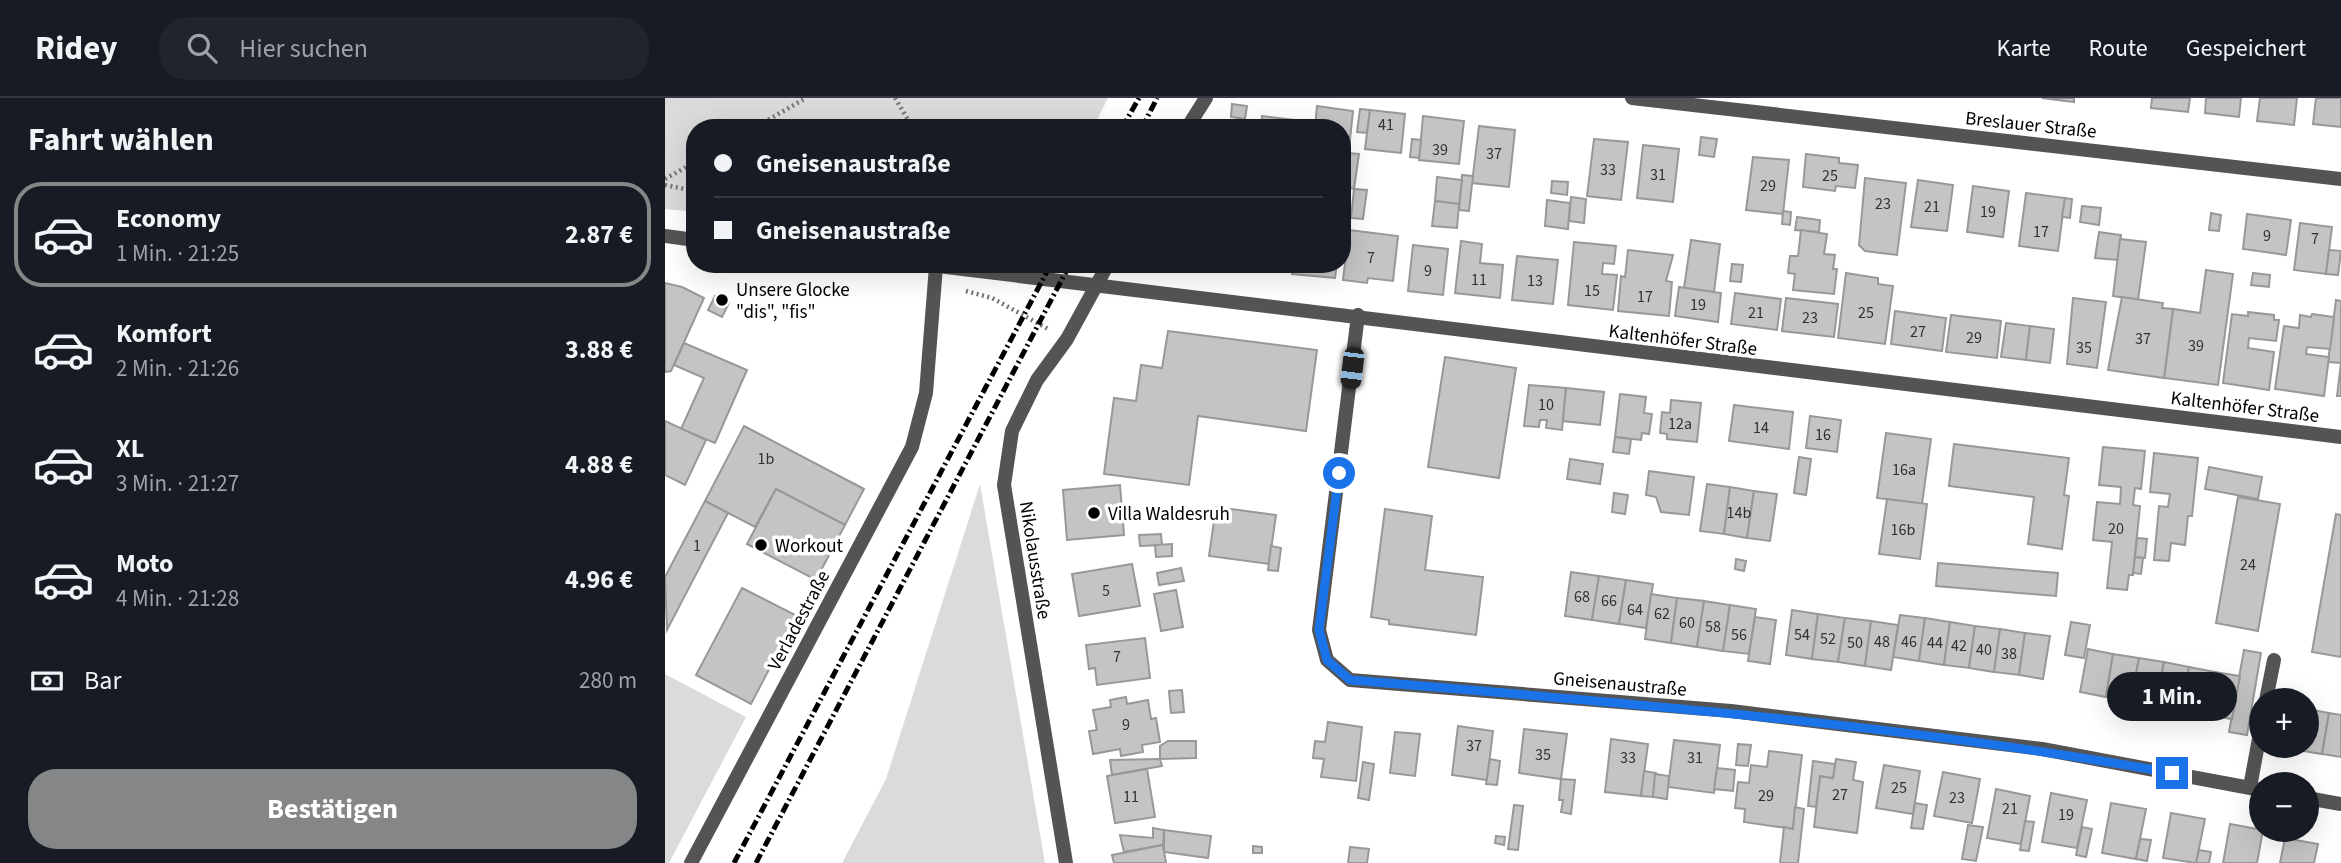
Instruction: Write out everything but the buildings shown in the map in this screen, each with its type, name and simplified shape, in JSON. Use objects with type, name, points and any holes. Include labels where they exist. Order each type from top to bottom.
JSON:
[{"type":"street","points":[[1193,119],[1206,98]]},
{"type":"street","name":"Breslauer Straße","points":[[1632,98],[2341,179]]},
{"type":"street","points":[[665,236],[686,239]]},
{"type":"street","name":"Verladestraße","points":[[691,863],[912,447],[926,393],[928,273]]},
{"type":"street","name":"Kaltenhöfer Straße","points":[[989,273],[1359,315],[1665,356],[2341,436]]},
{"type":"street","name":"Nikolausstraße","points":[[1066,863],[1004,485],[1012,431],[1037,380],[1067,339],[1103,273]]},
{"type":"street","name":"Gneisenaustraße","points":[[1359,315],[1319,630],[1327,660],[1350,680],[1731,711],[2042,750],[2249,787]]},
{"type":"street","points":[[2268,688],[2274,660]]},
{"type":"street","points":[[2319,800],[2341,804]]},
{"type":"path","points":[[770,119],[806,98]]},
{"type":"path","points":[[897,98],[908,119]]},
{"type":"path","points":[[665,178],[686,167]]},
{"type":"path","points":[[665,185],[686,189]]},
{"type":"path","points":[[992,298],[1067,339]]},
{"type":"shaded area","points":[[665,98],[1108,98],[1098,119],[686,119],[686,211],[665,209]]},
{"type":"shaded area","points":[[980,484],[1045,863],[842,863],[886,779]]},
{"type":"shaded area","points":[[665,674],[746,717],[669,863],[665,863]]},
{"type":"railway","points":[[1127,119],[1139,98]]},
{"type":"railway","points":[[1146,119],[1157,98]]},
{"type":"railway","points":[[734,863],[1046,273]]},
{"type":"railway","points":[[756,863],[1065,273]]},
{"type":"place","name":"Unsere Glocke \"dis\", \"fis\"","points":[[722,300]]},
{"type":"place","name":"Villa Waldesruh","points":[[1094,513]]},
{"type":"place","name":"Workout","points":[[761,545]]},
{"type":"route","points":[[1339,473],[1319,630],[1327,660],[1350,680],[1731,711],[2042,750],[2172,773]]}]
